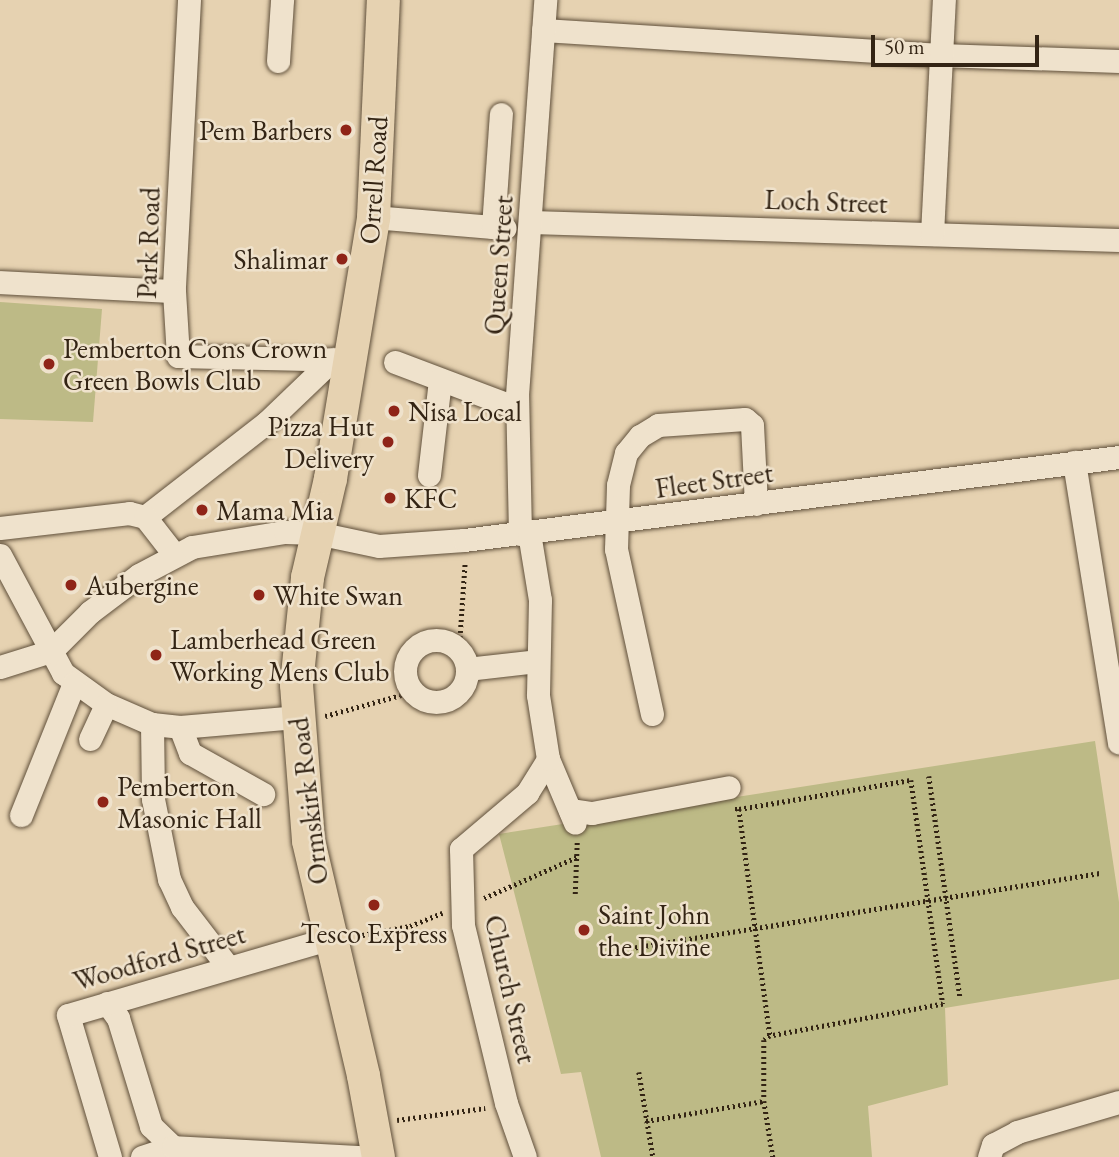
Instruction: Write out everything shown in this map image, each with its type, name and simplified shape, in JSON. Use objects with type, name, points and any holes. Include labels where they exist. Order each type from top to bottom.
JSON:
[{"type":"highway","name":"Orrell Road","points":[[342,359],[373,217],[383,0]]},
{"type":"highway","name":"Ormskirk Road","points":[[342,359],[299,635],[296,717],[308,840],[338,939],[378,1157]]},
{"type":"street","name":"Park Road","points":[[189,0],[174,291],[178,356],[342,359]]},
{"type":"street","points":[[278,61],[282,0]]},
{"type":"street","name":"Queen Street","points":[[524,533],[517,408],[545,0]]},
{"type":"street","points":[[933,234],[944,0]]},
{"type":"street","points":[[543,30],[940,55],[1119,61]]},
{"type":"street","points":[[373,217],[499,227],[501,114]]},
{"type":"street","name":"Loch Street","points":[[531,222],[1119,240]]},
{"type":"street","points":[[0,282],[174,291]]},
{"type":"street","points":[[145,517],[267,422],[342,359]]},
{"type":"street","points":[[395,362],[517,408]]},
{"type":"street","points":[[429,475],[440,380]]},
{"type":"street","points":[[652,714],[616,549],[616,524],[626,453],[640,436],[658,425],[745,419],[752,425],[756,504]]},
{"type":"street","name":"Fleet Street","points":[[173,554],[271,533],[317,533],[379,546],[464,540],[616,524],[1119,457]]},
{"type":"street","points":[[1074,462],[1119,742]]},
{"type":"street","points":[[0,528],[129,513],[145,517],[173,554],[90,612],[51,650],[0,667]]},
{"type":"street","points":[[524,533],[540,600],[537,661],[548,759],[574,823],[592,813],[729,787]]},
{"type":"street","points":[[0,555],[9,592],[74,682],[106,704],[152,724],[180,727],[296,717]]},
{"type":"street","points":[[463,659],[463,688],[448,700],[429,702],[412,692],[406,682],[405,661],[419,644],[440,639],[463,659],[537,661]]},
{"type":"street","points":[[21,815],[74,682]]},
{"type":"street","points":[[90,739],[106,704]]},
{"type":"street","points":[[152,724],[152,799],[169,879],[182,907],[228,967]]},
{"type":"street","points":[[180,727],[190,752],[263,794]]},
{"type":"street","name":"Church Street","points":[[525,1157],[506,1103],[463,906],[461,849],[527,793],[548,759]]},
{"type":"street","name":"Woodford Street","points":[[110,1157],[68,1015],[228,967],[338,939]]},
{"type":"street","points":[[107,1003],[118,1018],[152,1126],[172,1152]]},
{"type":"street","points":[[989,1157],[993,1145],[1017,1132],[1119,1102]]},
{"type":"street","points":[[142,1157],[172,1152],[360,1157]]},
{"type":"path","points":[[463,659],[466,598],[464,540]]},
{"type":"path","points":[[296,717],[347,712],[412,692]]},
{"type":"path","points":[[929,776],[960,997]]},
{"type":"path","points":[[726,811],[911,780],[943,1004],[770,1036],[764,1040],[764,1101],[773,1157]]},
{"type":"path","points":[[739,809],[753,930],[770,1036]]},
{"type":"path","points":[[574,823],[577,857],[575,894]]},
{"type":"path","points":[[338,939],[410,926],[577,857]]},
{"type":"path","points":[[619,950],[1100,873]]},
{"type":"path","points":[[639,1072],[653,1157]]},
{"type":"path","points":[[646,1121],[764,1101]]},
{"type":"path","points":[[373,1122],[441,1117],[506,1103]]},
{"type":"shaded area","name":"Pemberton Cons Crown Green Bowls Club","points":[[0,302],[102,309],[93,422],[0,419]]},
{"type":"shaded area","points":[[1095,741],[1119,902],[1119,979],[945,1008],[948,1085],[868,1106],[872,1157],[601,1157],[581,1072],[561,1074],[499,834]]},
{"type":"place","name":"Pem Barbers","points":[[346,130]]},
{"type":"place","name":"Shalimar","points":[[342,259]]},
{"type":"place","name":"Pemberton Cons Crown Green Bowls Club","points":[[49,364]]},
{"type":"place","name":"Nisa Local","points":[[394,411]]},
{"type":"place","name":"Pizza Hut Delivery","points":[[388,442]]},
{"type":"place","name":"KFC","points":[[390,498]]},
{"type":"place","name":"Mama Mia","points":[[202,510]]},
{"type":"place","name":"Aubergine","points":[[71,585]]},
{"type":"place","name":"White Swan","points":[[259,595]]},
{"type":"place","name":"Lamberhead Green Working Mens Club","points":[[156,655]]},
{"type":"place","name":"Pemberton Masonic Hall","points":[[103,802]]},
{"type":"place","name":"Tesco Express","points":[[374,905]]},
{"type":"place","name":"Saint John the Divine","points":[[584,930]]}]
